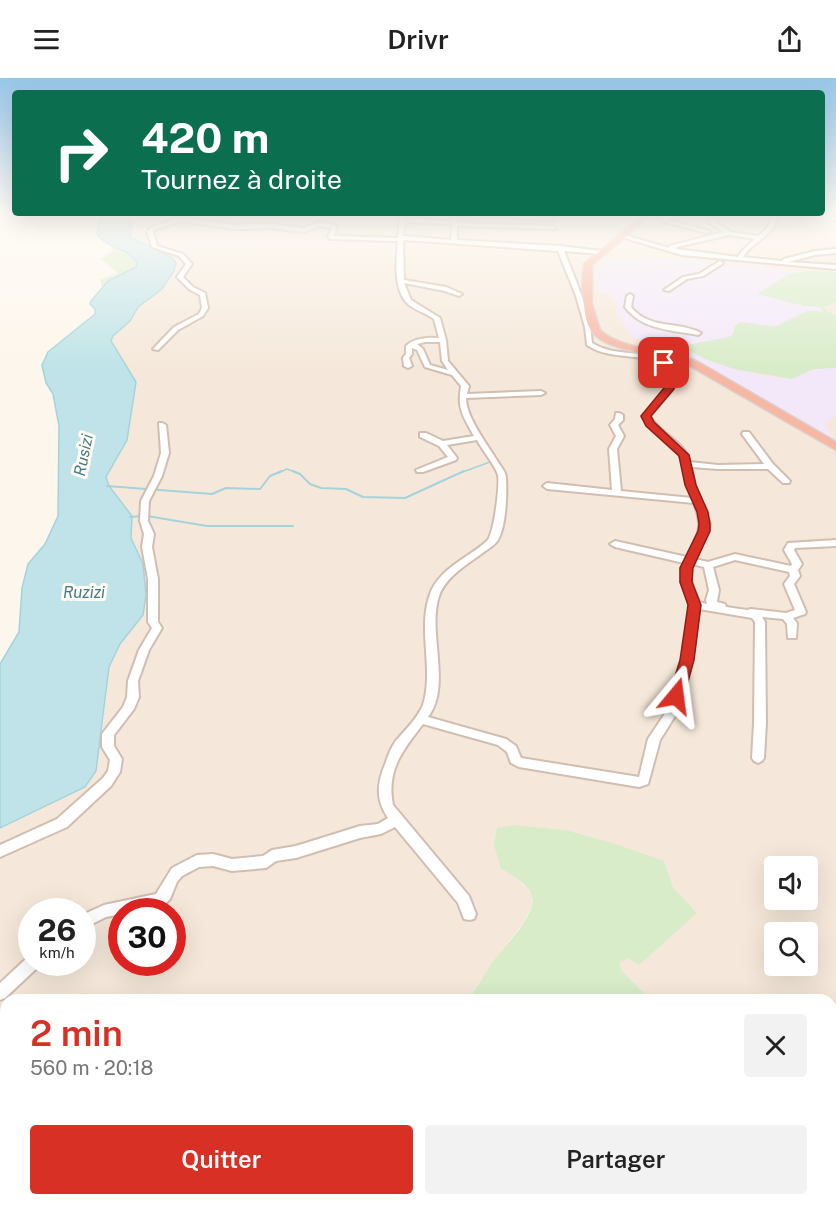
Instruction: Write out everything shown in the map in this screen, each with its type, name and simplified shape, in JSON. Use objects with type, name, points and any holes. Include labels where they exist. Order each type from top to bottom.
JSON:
[{"type":"highway","points":[[588,265],[586,277],[592,320],[601,336],[623,346],[681,358],[694,364],[836,447]]},
{"type":"street","points":[[156,349],[168,334],[188,320],[201,315],[205,308],[203,294],[191,288],[180,277],[189,265]]},
{"type":"street","points":[[402,265],[402,287],[410,302],[437,318],[446,360],[453,373],[465,386],[462,401],[468,419],[502,475],[499,524],[493,541],[454,569],[443,580],[434,596],[430,624],[432,691],[422,719],[397,748],[387,774],[384,790],[387,806],[464,900],[469,914]]},
{"type":"street","points":[[422,719],[502,742],[512,749],[515,760],[519,762],[639,782],[644,780],[654,739],[669,716],[676,696],[687,660],[695,605],[686,582],[686,568],[704,531],[704,516],[691,485],[684,455],[650,424],[646,416],[669,389],[672,370],[658,360],[603,351],[589,344],[588,327],[579,296],[565,265]]},
{"type":"street","points":[[668,290],[685,278],[701,275],[717,265]]},
{"type":"street","points":[[805,265],[836,267]]},
{"type":"street","points":[[402,280],[459,294]]},
{"type":"street","points":[[630,296],[628,307],[639,318],[659,325],[698,333]]},
{"type":"street","points":[[411,344],[430,339],[443,340]]},
{"type":"street","points":[[408,366],[406,358],[411,344]]},
{"type":"street","points":[[411,344],[420,349],[428,366],[453,373]]},
{"type":"street","points":[[464,396],[541,393]]},
{"type":"street","points":[[617,493],[613,449],[620,436],[614,425],[619,420],[619,415]]},
{"type":"street","points":[[0,851],[62,823],[99,791],[114,772],[116,759],[108,747],[108,734],[128,709],[133,697],[133,681],[144,650],[157,628],[153,622],[153,579],[147,547],[149,534],[144,521],[145,505],[165,453],[162,425]]},
{"type":"street","points":[[746,434],[770,466],[786,481]]},
{"type":"street","points":[[420,470],[453,458],[442,444],[423,435]]},
{"type":"street","points":[[442,444],[480,437]]},
{"type":"street","points":[[687,465],[770,466]]},
{"type":"street","points":[[546,486],[698,501]]},
{"type":"street","points":[[793,570],[797,564],[789,550],[791,545],[836,543]]},
{"type":"street","points":[[615,544],[708,565],[735,557],[793,570]]},
{"type":"street","points":[[708,565],[714,590],[711,600],[713,605],[765,615],[786,616],[801,612],[789,584],[795,576],[793,570]]},
{"type":"street","points":[[695,605],[755,615],[760,622],[758,758]]},
{"type":"street","points":[[786,616],[792,623],[792,635]]},
{"type":"street","points":[[96,915],[104,911],[160,900],[177,872],[197,861],[213,860],[232,865],[266,862],[272,856],[297,852],[381,829],[396,819]]},
{"type":"street","points":[[0,993],[18,976]]},
{"type":"shaded area","points":[[168,265],[836,265],[836,994],[645,994],[621,970],[620,962],[697,913],[673,887],[664,862],[613,843],[566,830],[515,825],[501,869],[515,876],[526,887],[532,896],[532,906],[524,922],[492,963],[472,994],[0,994],[0,828],[85,787],[103,723],[109,667],[120,644],[143,615],[146,595],[143,564],[131,538],[132,516],[109,486],[106,477],[127,440],[136,382],[111,342],[113,336],[130,321],[138,307],[162,289],[174,271]]},
{"type":"shaded area","points":[[601,265],[733,265],[804,271],[789,274],[758,294],[804,306],[820,307],[824,312],[807,311],[775,327],[741,322],[729,337],[694,344],[709,361],[761,375],[789,379],[822,367],[836,368],[836,416],[824,424],[834,439],[746,391],[681,350],[647,343],[631,336],[617,313],[616,301],[608,294],[599,293],[597,271]]},
{"type":"green space","points":[[108,265],[136,265],[136,267],[108,281],[102,288],[100,280],[118,273]]},
{"type":"green space","points":[[808,271],[836,272],[836,303],[823,307],[828,312],[836,314],[836,368],[813,369],[792,379],[734,369],[705,359],[686,349],[687,345],[729,337],[733,334],[735,326],[741,322],[775,327],[807,311],[824,312],[820,307],[804,306],[757,294],[789,274]]},
{"type":"green space","points":[[515,825],[566,830],[664,861],[673,887],[697,913],[639,965],[628,958],[620,962],[621,970],[645,994],[472,994],[491,964],[524,922],[532,904],[532,897],[527,888],[501,869],[494,845],[497,828]]},
{"type":"water","name":"Ruzizi","points":[[136,265],[176,265],[162,289],[138,307],[130,321],[113,336],[111,341],[136,382],[127,440],[106,477],[109,486],[132,516],[131,538],[143,564],[146,595],[143,615],[120,644],[109,667],[96,771],[85,787],[0,828],[0,664],[19,632],[22,588],[28,564],[45,544],[58,516],[59,426],[53,394],[46,383],[42,365],[48,352],[95,314],[95,309],[90,304],[91,301],[108,281],[136,267]]},
{"type":"waterway","points":[[460,473],[490,462]]},
{"type":"waterway","points":[[278,473],[287,469],[297,473]]},
{"type":"waterway","points":[[107,486],[212,494],[226,488],[260,489],[270,476],[282,471]]},
{"type":"waterway","points":[[293,471],[300,474],[310,484],[321,488],[346,489],[363,497],[405,498],[464,471]]},
{"type":"waterway","points":[[130,517],[142,516]]},
{"type":"waterway","points":[[147,516],[207,526],[293,526]]},
{"type":"route","points":[[664,363],[672,370],[669,389],[646,416],[650,424],[684,455],[691,485],[705,524],[694,556],[686,568],[686,582],[695,605],[687,660],[676,696]]},
{"type":"water label","name":"Rusizi","points":[[83,455]]}]
